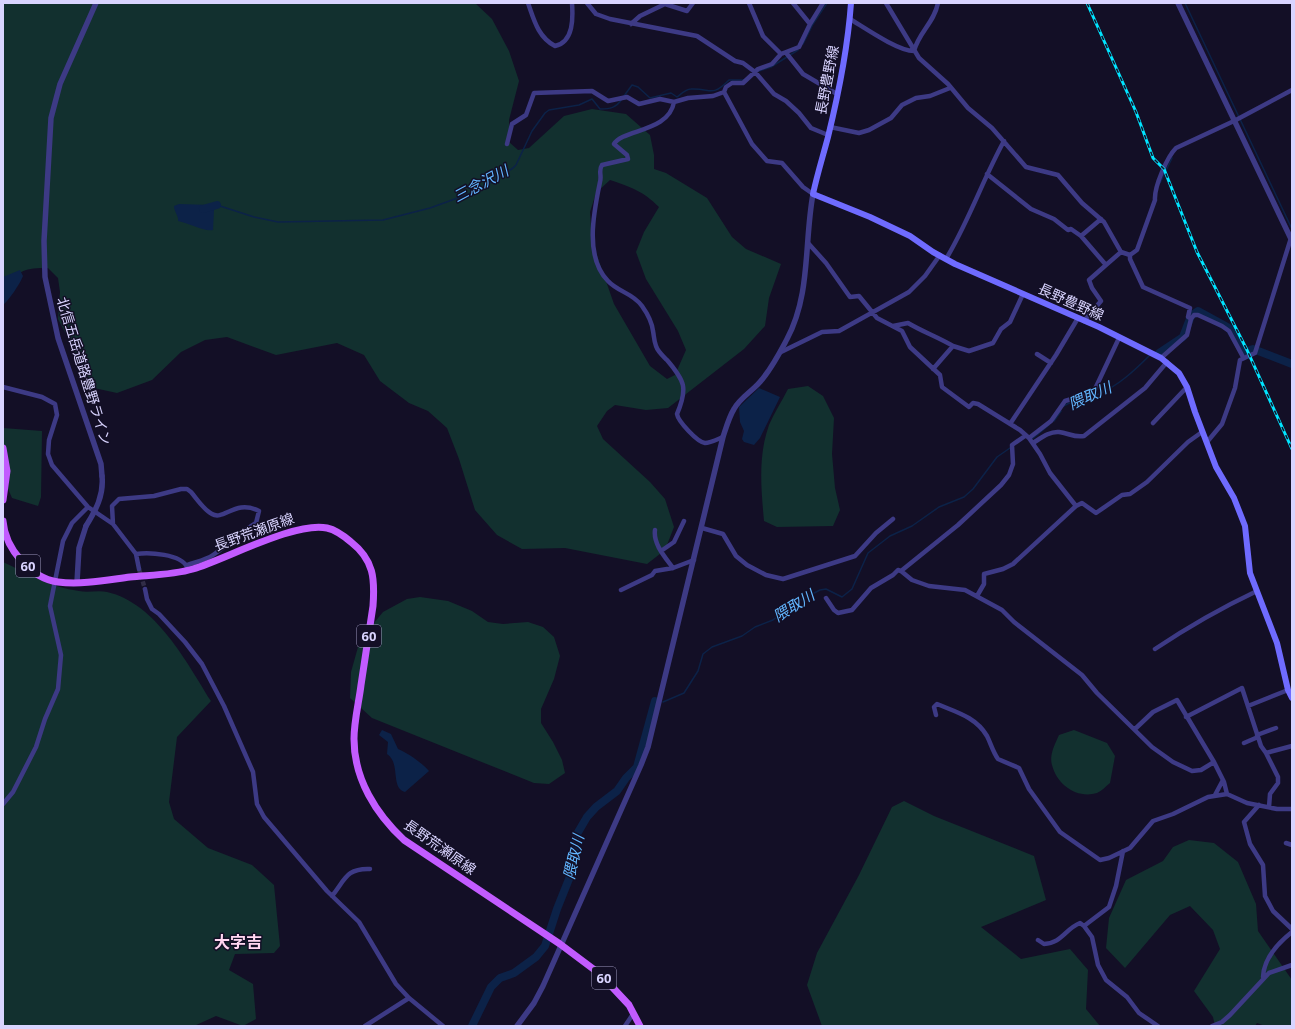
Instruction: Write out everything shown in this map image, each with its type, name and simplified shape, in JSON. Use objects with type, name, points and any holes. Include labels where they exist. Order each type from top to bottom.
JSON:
[{"type":"main road","name":"長野豊野線","points":[[851,3],[850,19],[837,94],[813,194],[899,230],[946,259],[1078,318],[1161,358],[1179,373],[1187,387],[1202,432],[1216,467],[1234,498],[1245,526],[1250,573],[1277,643],[1288,690],[1292,698]]},
{"type":"main road","points":[[3,448],[6,454],[7,471],[3,500]]},
{"type":"main road","name":"長野荒瀬原線","points":[[3,521],[9,544],[19,559],[36,572],[56,582],[77,582],[187,568],[301,528],[328,528],[342,535],[360,549],[370,565],[374,585],[374,606],[354,739],[356,762],[364,786],[390,827],[404,840],[558,943],[610,983],[629,1005],[640,1026]]},
{"type":"street","name":"北信五岳道路豊野ライン","points":[[77,582],[79,548],[86,526],[97,507],[103,484],[101,464],[58,338],[45,277],[44,240],[52,118],[60,84],[96,3]]},
{"type":"street","points":[[528,3],[539,32],[546,40],[555,46],[563,42],[570,33],[573,18],[572,3]]},
{"type":"street","points":[[587,3],[596,14],[631,24],[697,36],[735,61],[743,63],[755,72],[774,94],[799,113],[811,128],[828,135]]},
{"type":"street","points":[[631,24],[640,16],[665,4],[687,11],[693,3]]},
{"type":"street","points":[[749,3],[763,36],[786,55],[803,74],[837,94]]},
{"type":"street","points":[[793,3],[810,24]]},
{"type":"street","points":[[507,144],[512,124],[526,114],[534,93],[592,91],[608,101],[627,97],[639,104],[660,99],[674,102],[688,98],[713,96],[724,92],[726,87],[732,83],[743,83],[755,72],[799,47],[822,3]]},
{"type":"street","points":[[886,3],[911,42],[914,51],[968,108],[992,128],[1026,167],[1058,175],[1082,203],[1101,219],[1121,252],[1130,255]]},
{"type":"street","points":[[914,51],[917,40],[936,15],[938,3]]},
{"type":"street","points":[[1178,3],[1292,239],[1256,350],[1243,357],[1239,362],[1235,388],[1222,424],[1207,442]]},
{"type":"street","points":[[850,19],[887,40],[894,46],[914,51]]},
{"type":"street","points":[[830,127],[859,133],[869,130],[891,118],[902,105],[916,98],[930,96],[950,88]]},
{"type":"street","points":[[1130,255],[1137,250],[1155,200],[1154,192],[1169,154],[1176,148],[1234,121],[1292,90]]},
{"type":"street","points":[[517,1026],[534,1003],[558,943],[648,747],[723,437],[734,409],[759,383],[781,352],[797,316],[804,292],[813,194],[803,187],[782,163],[767,160],[752,144],[724,92]]},
{"type":"street","points":[[674,102],[673,108],[656,124],[644,130],[622,137],[614,144],[627,154],[628,158],[602,165],[599,170],[601,180],[593,214],[593,244],[596,258],[606,278],[612,284],[631,295],[642,306],[653,330],[656,348],[683,382],[684,395],[677,414],[679,420],[700,441],[706,443],[723,437]]},
{"type":"street","points":[[946,259],[960,236],[987,174],[1004,141]]},
{"type":"street","points":[[987,174],[1032,209],[1054,218],[1068,230],[1071,229],[1081,236],[1106,265]]},
{"type":"street","points":[[1081,236],[1101,219]]},
{"type":"street","points":[[808,242],[826,263],[850,296],[859,296],[872,314],[902,331],[910,347],[940,375],[942,387],[969,407],[973,403],[978,404],[1020,430],[1033,443],[1046,468],[1076,506]]},
{"type":"street","points":[[1084,321],[1101,301],[1092,288],[1090,280],[1121,252]]},
{"type":"street","points":[[781,352],[822,332],[839,331],[872,314],[909,292],[925,276],[940,255]]},
{"type":"street","points":[[1130,255],[1130,259],[1143,287],[1190,308],[1187,335],[1161,358]]},
{"type":"street","points":[[893,326],[908,323],[924,333],[933,334],[952,346],[970,351],[993,343],[1001,329],[1010,322],[1023,294]]},
{"type":"street","points":[[1190,318],[1194,315],[1198,315],[1222,326],[1232,337],[1243,357]]},
{"type":"street","points":[[1010,424],[1051,363],[1078,318]]},
{"type":"street","points":[[826,598],[834,610],[838,613],[852,610],[872,588],[893,575],[898,570],[901,571],[958,526],[1001,485],[1009,475],[1013,464],[1012,445],[1051,421],[1065,401],[1091,393],[1095,389],[1120,338]]},
{"type":"street","points":[[933,369],[952,346]]},
{"type":"street","points":[[1037,354],[1051,363]]},
{"type":"street","points":[[1033,443],[1051,433],[1059,432],[1079,437],[1084,436],[1145,388],[1167,362]]},
{"type":"street","points":[[3,387],[42,397],[55,404],[57,415],[49,440],[48,454],[52,465],[88,507],[113,524],[136,554],[139,569]]},
{"type":"street","points":[[1153,423],[1187,387]]},
{"type":"street","points":[[977,596],[984,584],[984,574],[1003,569],[1013,564],[1076,506],[1082,503],[1096,513],[1122,495],[1130,494],[1147,482],[1188,442],[1202,432]]},
{"type":"street","points":[[113,524],[112,506],[118,499],[154,496],[181,489],[187,489],[212,514],[219,516],[240,507],[248,506],[259,511],[256,522],[212,556],[187,568],[181,560],[168,556],[148,552],[136,554]]},
{"type":"street","points":[[3,804],[13,792],[36,747],[45,719],[58,689],[61,655],[50,606],[63,541],[72,523],[88,507]]},
{"type":"street","points":[[702,528],[723,534],[736,556],[754,569],[779,579],[855,556],[876,533],[893,519]]},
{"type":"street","points":[[661,551],[674,542],[684,522]]},
{"type":"street","points":[[655,530],[654,536],[661,551],[673,568]]},
{"type":"street","points":[[621,590],[652,576],[656,572],[673,568],[694,560]]},
{"type":"street","points":[[901,571],[912,580],[929,586],[952,587],[965,590],[1002,610],[1014,622],[1082,675],[1097,693],[1135,728],[1152,748],[1173,762],[1192,771],[1200,770],[1214,762]]},
{"type":"street","points":[[145,590],[147,599],[152,609],[185,642],[202,664],[224,706],[253,772],[256,804],[264,817],[332,896],[359,922],[389,974],[409,998],[443,1026]]},
{"type":"street","points":[[1155,649],[1185,628],[1219,609],[1257,591]]},
{"type":"street","points":[[1186,717],[1242,688],[1258,736],[1278,777],[1278,783],[1270,794],[1269,807]]},
{"type":"street","points":[[1248,706],[1288,690]]},
{"type":"street","points":[[1135,728],[1153,712],[1177,700],[1214,762],[1223,780],[1227,794]]},
{"type":"street","points":[[936,715],[934,707],[936,704],[971,719],[977,724],[986,736],[998,760],[1016,765],[1021,771],[1029,789],[1060,832],[1094,857],[1103,860],[1133,845],[1153,821],[1173,814],[1201,799],[1215,795],[1227,794],[1239,800],[1259,805],[1292,809]]},
{"type":"street","points":[[1244,743],[1276,728]]},
{"type":"street","points":[[1266,753],[1292,746]]},
{"type":"street","points":[[1215,795],[1223,780]]},
{"type":"street","points":[[1259,805],[1244,822],[1250,844],[1263,865],[1265,896],[1273,910],[1292,930],[1270,954],[1263,977]]},
{"type":"street","points":[[1286,843],[1292,845]]},
{"type":"street","points":[[1084,926],[1109,906],[1116,886],[1123,851]]},
{"type":"street","points":[[332,896],[349,873],[355,870],[370,869]]},
{"type":"street","points":[[1038,940],[1044,944],[1050,944],[1059,940],[1080,923],[1084,926],[1095,943],[1096,957],[1100,972],[1106,980],[1127,997],[1139,1013],[1158,1026]]},
{"type":"street","points":[[1212,1026],[1222,1022],[1230,1016],[1245,1001],[1263,977],[1269,973],[1292,965]]},
{"type":"street","points":[[365,1026],[409,998]]},
{"type":"street","points":[[625,1026],[633,1014]]},
{"type":"green space","points":[[3,3],[475,3],[492,19],[509,51],[519,81],[509,120],[509,142],[518,150],[529,148],[564,116],[592,109],[626,114],[650,135],[654,155],[654,169],[666,173],[707,198],[732,237],[746,249],[781,264],[769,298],[765,326],[744,349],[668,408],[646,410],[615,405],[607,411],[597,426],[603,439],[650,482],[665,499],[674,527],[665,550],[647,564],[565,548],[522,549],[497,535],[475,510],[459,459],[447,428],[428,411],[409,403],[380,381],[364,355],[337,343],[276,355],[227,337],[205,340],[181,352],[152,380],[117,393],[94,388],[58,319],[60,292],[58,278],[48,268],[23,271],[14,277],[3,288]],"holes":[[[610,180],[631,187],[642,193],[659,207],[644,232],[636,252],[646,279],[678,331],[686,350],[675,375],[667,379],[650,366],[614,304],[592,241],[590,212],[596,193]]]},
{"type":"green space","points":[[808,386],[823,396],[834,418],[832,454],[835,488],[840,510],[833,526],[777,527],[764,521],[761,472],[763,448],[771,420],[788,389]]},
{"type":"green space","points":[[3,428],[42,431],[41,497],[38,506],[12,498],[3,477]]},
{"type":"green space","points":[[3,562],[40,580],[59,587],[82,592],[107,592],[125,598],[141,608],[168,636],[192,669],[211,701],[177,737],[169,802],[174,819],[208,848],[252,865],[274,885],[280,946],[274,953],[235,954],[229,970],[253,984],[256,1019],[243,1026],[216,1016],[194,1026],[3,1026]]},
{"type":"green space","points":[[420,597],[448,601],[472,611],[488,622],[503,624],[528,622],[543,627],[554,637],[560,656],[554,679],[541,709],[541,723],[562,760],[565,773],[549,784],[534,783],[372,718],[350,698],[351,672],[360,640],[383,612],[407,599]]},
{"type":"green space","points":[[1074,730],[1107,743],[1115,756],[1110,783],[1097,793],[1082,794],[1069,789],[1058,779],[1052,765],[1051,757],[1059,735]]},
{"type":"green space","points":[[904,801],[934,816],[1034,856],[1046,900],[981,927],[1021,959],[1070,949],[1088,970],[1086,1009],[1100,1026],[822,1026],[807,985],[817,953],[859,875],[892,807]]},
{"type":"green space","points":[[1189,840],[1214,843],[1238,862],[1256,904],[1258,931],[1292,980],[1292,1026],[1265,1026],[1257,1023],[1255,1026],[1215,1026],[1213,1017],[1194,991],[1220,949],[1213,930],[1190,906],[1170,915],[1125,968],[1106,948],[1109,918],[1126,880],[1163,861],[1173,847]]},
{"type":"water","points":[[179,204],[212,205],[214,210],[213,230],[205,230],[178,221],[174,206]]},
{"type":"water","points":[[20,270],[23,276],[22,279],[3,305],[3,277]]},
{"type":"water","points":[[759,388],[780,397],[760,438],[754,445],[744,442],[742,439],[744,431],[740,422],[739,407]]},
{"type":"water","points":[[382,730],[391,734],[398,749],[415,758],[429,771],[405,792],[400,790],[396,781],[394,763],[387,754],[388,742],[379,735]]},
{"type":"waterway","name":"三念沢川","points":[[803,44],[813,24],[827,3]]},
{"type":"waterway","points":[[1185,3],[1292,229]]},
{"type":"waterway","name":"三念沢川","points":[[759,71],[771,67],[798,50]]},
{"type":"waterway","name":"三念沢川","points":[[624,96],[632,85],[638,87],[650,98],[671,93],[677,97],[689,89],[711,91],[723,86],[729,80],[744,80]]},
{"type":"waterway","name":"三念沢川","points":[[217,205],[254,217],[278,222],[383,220],[430,208],[481,189],[513,168],[516,165],[532,131],[545,113],[549,110],[579,105],[592,99],[600,109],[607,109],[615,106],[622,99]]},
{"type":"waterway","points":[[1160,183],[1172,158]]},
{"type":"waterway","name":"三念沢川","points":[[203,209],[217,205]]},
{"type":"waterway","name":"隈取川","points":[[1159,353],[1183,337],[1191,316],[1198,311],[1229,328],[1243,352],[1253,349],[1292,364]]},
{"type":"waterway","name":"隈取川","points":[[1064,406],[1099,394],[1120,382],[1149,356]]},
{"type":"waterway","name":"隈取川","points":[[1054,421],[1061,411]]},
{"type":"waterway","name":"隈取川","points":[[1032,439],[1049,425]]},
{"type":"waterway","name":"隈取川","points":[[663,702],[684,693],[698,671],[703,654],[712,647],[742,636],[755,627],[773,620],[793,604],[820,590],[826,589],[842,597],[852,589],[868,553],[890,536],[912,526],[939,507],[964,497],[973,489],[997,457],[1010,448]]},
{"type":"waterway","name":"隈取川","points":[[472,1026],[491,987],[500,978],[514,973],[536,957],[545,946],[557,909],[573,869],[577,834],[587,817],[596,807],[617,791],[626,778],[637,767],[655,701]]},
{"type":"tunnel","points":[[139,569],[145,589]]},
{"type":"railway","points":[[1087,3],[1136,112],[1153,158],[1164,169],[1197,252],[1247,350],[1292,449]]},
{"type":"district","name":"大字吉","points":[[238,942]]}]
